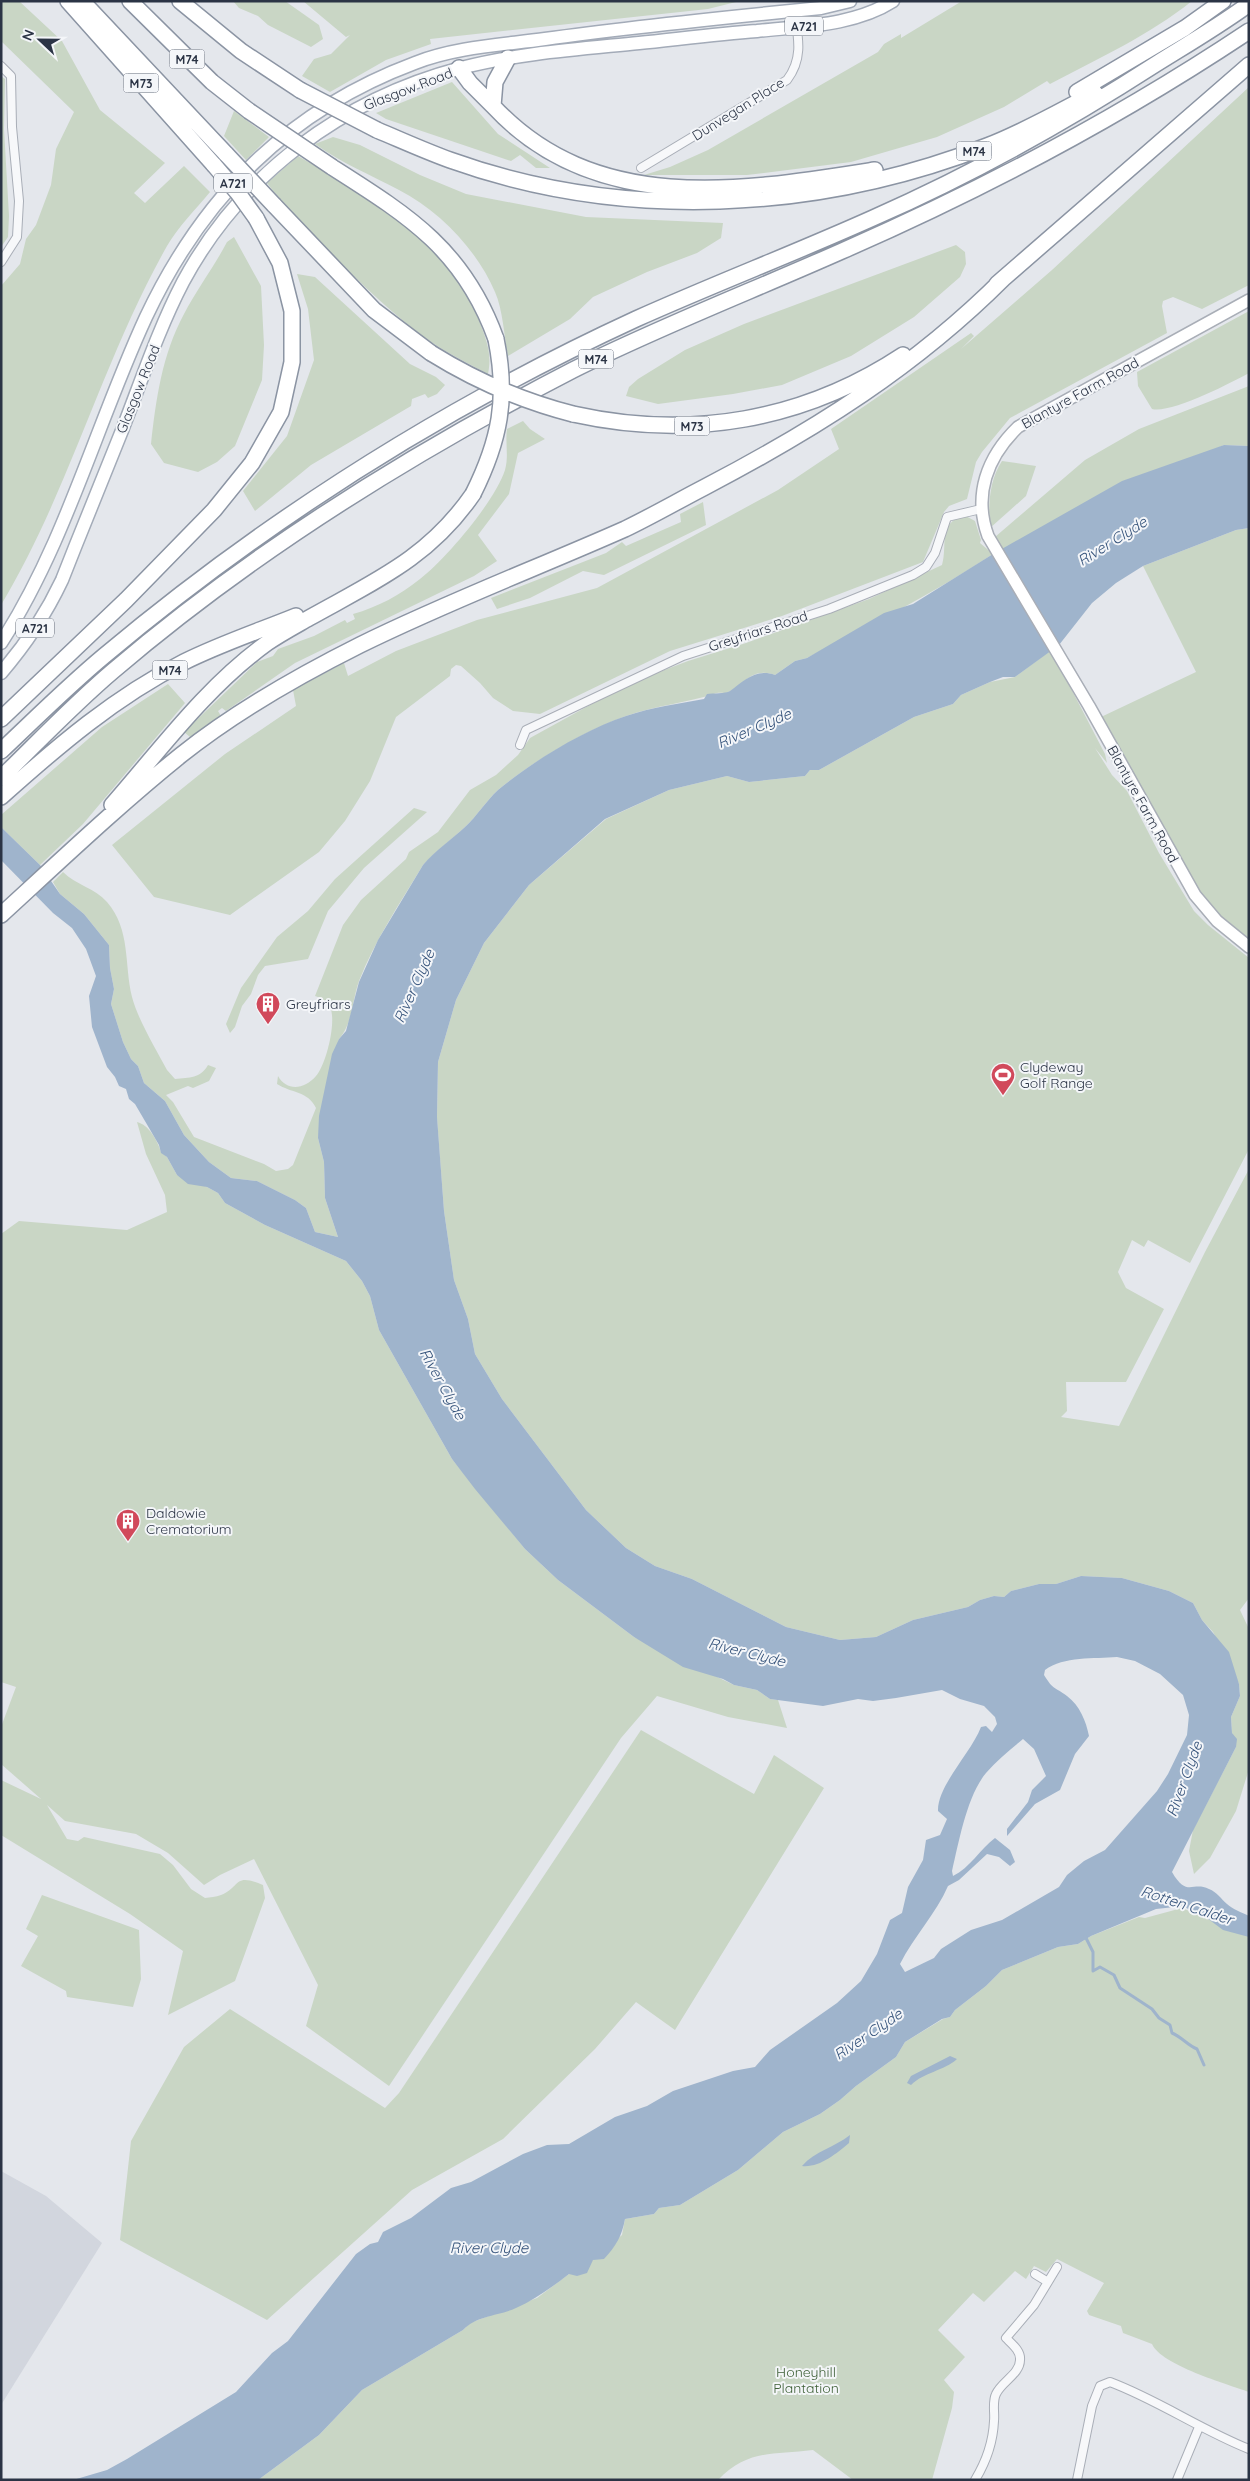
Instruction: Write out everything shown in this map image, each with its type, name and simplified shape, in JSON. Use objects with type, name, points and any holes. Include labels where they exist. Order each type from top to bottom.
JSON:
[{"type":"highway","name":"M73","points":[[1,719],[126,600],[214,510],[252,464],[281,412],[292,362],[292,311],[280,263],[256,218],[214,165],[68,1]]},
{"type":"highway","name":"M73","points":[[82,1],[368,304],[431,353],[473,378],[517,397],[573,414],[641,426],[694,426],[751,418],[787,410],[836,392],[898,358],[943,327],[1004,278]]},
{"type":"highway","name":"M74","points":[[74,849],[191,713],[243,663],[282,633],[397,570],[432,542],[461,511],[473,494],[490,457],[500,421],[503,382],[496,339],[480,299],[462,270],[444,250],[414,222],[249,111],[212,82],[130,1]]},
{"type":"highway","name":"M74","points":[[180,1],[241,51],[300,90],[376,130],[451,161],[522,181],[624,199],[688,202],[786,196],[889,177],[931,166],[988,146],[1180,49]]},
{"type":"highway","points":[[459,68],[470,83],[521,134],[551,154],[580,168],[629,182],[688,187],[741,187],[796,182],[875,170],[938,154],[982,138],[1081,90],[1185,28],[1223,1]]},
{"type":"highway","name":"M74","points":[[1,751],[102,658],[221,564],[342,480],[424,430],[537,368],[628,323],[867,221],[949,182],[1075,116],[1223,23],[1249,4]]},
{"type":"highway","name":"M74","points":[[1,778],[110,673],[157,635],[293,535],[384,476],[473,424],[575,370],[655,331],[901,224],[1075,138],[1149,95],[1249,31]]},
{"type":"highway","points":[[493,106],[495,82],[508,58]]},
{"type":"highway","points":[[1004,278],[1249,65]]},
{"type":"highway","name":"M74","points":[[564,189],[676,197],[732,195],[805,187],[875,170]]},
{"type":"highway","name":"M74","points":[[7,910],[182,754],[251,706],[359,645],[478,591],[627,528],[737,470],[833,415],[917,357],[969,313],[1004,278]]},
{"type":"highway","name":"M74","points":[[1,797],[90,721],[146,683],[212,649],[364,587]]},
{"type":"main road","name":"Glasgow Road","points":[[1,643],[44,568],[146,318],[177,258],[214,204],[241,174],[300,122],[368,83],[417,62],[453,52],[629,28],[794,10],[850,1]]},
{"type":"main road","name":"Glasgow Road","points":[[1,673],[28,639],[52,601],[173,302],[196,260],[220,225],[246,195],[315,133],[369,102],[459,68],[508,58],[582,48],[797,27],[869,14],[893,1]]},
{"type":"main road","points":[[368,83],[448,59],[454,60],[459,68]]},
{"type":"main road","name":"Blantyre Farm Road","points":[[1249,300],[1018,427],[1002,443],[988,467],[983,486],[981,508],[988,536],[1055,648],[1195,895],[1217,921],[1249,947]]},
{"type":"street","name":"Dunvegan Place","points":[[641,168],[787,80],[796,69],[800,53],[794,10]]},
{"type":"street","points":[[1,66],[11,76],[12,127],[19,201],[17,237],[1,262]]},
{"type":"street","name":"Greyfriars Road","points":[[520,745],[526,730],[683,656],[829,609],[913,575],[926,566],[935,553],[947,517],[981,508]]},
{"type":"street","points":[[975,2480],[984,2466],[990,2449],[994,2424],[994,2397],[1018,2368],[1020,2360],[1018,2351],[1006,2338],[1034,2305],[1057,2267]]},
{"type":"street","points":[[1035,2274],[1048,2282]]},
{"type":"street","points":[[1077,2480],[1092,2406],[1100,2386],[1110,2382],[1136,2391],[1199,2427],[1249,2449]]},
{"type":"street","points":[[1177,2480],[1199,2427]]},
{"type":"shaded area","points":[[1,2171],[46,2196],[102,2243],[1,2405]]},
{"type":"green space","points":[[1,1],[19,1],[62,41],[100,110],[165,163],[134,193],[145,203],[184,166],[210,192],[171,239],[144,290],[46,517],[25,562],[1,605],[1,286],[20,264],[26,239],[36,225],[51,185],[56,149],[74,112],[1,41]]},
{"type":"green space","points":[[233,1],[285,1],[319,25],[323,39],[311,47],[268,25],[258,16],[239,8]]},
{"type":"green space","points":[[303,1],[740,1],[708,9],[430,39],[431,44],[386,60],[330,92],[302,76],[314,59],[331,54],[350,35],[346,37]]},
{"type":"green space","points":[[962,1],[1192,1],[1141,36],[1105,56],[1050,84],[1047,81],[1004,107],[937,137],[851,162],[747,175],[644,175],[670,167],[708,150],[878,52],[884,44],[901,34],[901,38]]},
{"type":"green space","points":[[1,76],[5,79],[4,129],[9,216],[8,237],[1,247]]},
{"type":"green space","points":[[452,82],[498,134],[550,168],[536,168],[520,155],[511,161],[386,119],[376,113]]},
{"type":"green space","points":[[1249,87],[1249,285],[1202,309],[1173,297],[1163,301],[1162,306],[1167,333],[1010,418],[976,462],[967,499],[949,506],[944,512],[923,562],[782,616],[670,651],[540,714],[513,711],[493,698],[461,666],[456,665],[451,669],[450,676],[396,717],[370,781],[345,821],[319,852],[230,915],[154,897],[112,845],[225,754],[296,706],[293,690],[344,663],[348,676],[396,651],[477,620],[597,588],[778,490],[839,449],[831,429],[971,333],[974,336],[961,349],[1052,270]]},
{"type":"green space","points":[[234,111],[269,137],[246,160],[224,136]]},
{"type":"green space","points":[[333,137],[360,145],[420,175],[466,194],[586,217],[723,223],[721,238],[697,253],[647,272],[593,297],[570,319],[508,356],[498,299],[487,276],[468,247],[443,220],[429,209],[399,190],[346,163],[315,144]]},
{"type":"green space","points":[[298,156],[352,188],[404,225],[428,246],[449,269],[466,295],[483,330],[489,354],[488,374],[452,355],[409,326],[368,290],[274,192],[267,183]]},
{"type":"green space","points":[[234,237],[261,286],[264,345],[262,380],[235,446],[217,462],[198,472],[164,463],[151,444],[155,410],[165,361],[176,330],[227,242]]},
{"type":"green space","points":[[956,245],[965,252],[966,264],[960,277],[914,317],[851,356],[782,385],[733,394],[658,404],[626,396],[629,387],[638,379],[685,350],[744,324]]},
{"type":"green space","points":[[297,274],[315,277],[410,364],[436,377],[445,385],[437,394],[428,398],[425,394],[412,399],[411,406],[311,465],[255,511],[243,491],[287,436],[314,360],[308,309]]},
{"type":"green space","points":[[1249,311],[1249,373],[1186,402],[1172,407],[1152,409],[1138,386],[1137,372]]},
{"type":"green space","points":[[1249,386],[1249,446],[1224,445],[1001,550],[995,537],[1085,460],[1139,429]]},
{"type":"green space","points":[[523,421],[530,429],[545,439],[518,453],[509,494],[478,535],[497,561],[474,576],[295,663],[226,711],[222,708],[218,711],[221,716],[190,737],[184,732],[257,662],[273,656],[278,649],[314,636],[345,620],[347,623],[355,619],[353,614],[371,608],[397,595],[431,570],[456,544],[481,513],[500,483],[507,460],[507,429]]},
{"type":"green space","points":[[1002,461],[1036,466],[1026,496],[990,528],[990,494],[994,477]]},
{"type":"green space","points":[[703,502],[706,525],[604,575],[583,571],[530,598],[497,609],[491,598],[606,553],[622,542],[626,546],[681,522],[680,514]]},
{"type":"green space","points":[[964,515],[975,521],[981,540],[980,543],[993,554],[924,596],[807,658],[795,661],[775,675],[760,673],[727,693],[717,693],[638,712],[610,722],[576,738],[527,768],[498,790],[469,823],[423,865],[388,922],[365,966],[357,988],[350,1019],[339,1039],[318,1138],[324,1162],[325,1198],[338,1237],[315,1232],[306,1208],[295,1200],[257,1181],[231,1178],[209,1162],[184,1135],[165,1101],[144,1083],[138,1066],[131,1059],[123,1042],[111,1004],[114,989],[110,968],[109,945],[84,914],[60,894],[53,882],[63,872],[102,897],[115,913],[126,948],[132,997],[138,1015],[167,1070],[175,1079],[198,1075],[208,1065],[216,1068],[209,1081],[193,1088],[188,1086],[166,1095],[173,1102],[194,1137],[264,1164],[276,1171],[288,1169],[293,1165],[316,1108],[309,1098],[277,1084],[278,1076],[286,1085],[296,1087],[307,1084],[320,1070],[327,1053],[332,1014],[327,1003],[315,996],[343,925],[361,900],[406,859],[409,852],[438,832],[470,790],[496,775],[518,755],[530,738],[628,684],[688,661],[746,643],[869,599],[942,565],[947,529],[956,519]]},
{"type":"green space","points":[[1249,528],[1249,939],[1220,917],[1205,900],[1101,717],[1196,672],[1143,566],[1236,530]]},
{"type":"green space","points":[[1051,650],[1105,754],[1107,763],[1095,748],[1112,775],[1127,791],[1159,853],[1194,911],[1208,925],[1249,958],[1249,1149],[1190,1263],[1148,1240],[1144,1247],[1132,1240],[1118,1272],[1126,1288],[1164,1309],[1126,1382],[1066,1382],[1067,1411],[1061,1417],[1119,1426],[1205,1252],[1249,1169],[1249,1598],[1240,1610],[1249,1629],[1249,1769],[1236,1811],[1210,1858],[1194,1874],[1189,1851],[1193,1830],[1236,1747],[1232,1733],[1231,1717],[1240,1696],[1239,1684],[1213,1632],[1202,1620],[1193,1603],[1169,1591],[1122,1578],[1081,1576],[1056,1584],[1039,1584],[1011,1591],[1004,1597],[994,1596],[980,1600],[968,1607],[913,1620],[876,1637],[840,1640],[786,1627],[692,1579],[655,1566],[626,1548],[586,1510],[502,1399],[475,1354],[468,1319],[454,1280],[444,1211],[437,1118],[438,1062],[456,1000],[484,943],[529,885],[606,819],[669,790],[727,776],[749,782],[805,776],[810,770],[819,770],[914,717],[953,704],[961,695],[990,682],[1015,677]]},
{"type":"green space","points":[[168,684],[185,703],[83,824],[40,865],[1,827],[1,815],[102,727]]},
{"type":"green space","points":[[414,808],[427,812],[364,868],[328,911],[308,959],[265,966],[258,975],[251,994],[242,1006],[235,1027],[230,1033],[226,1024],[241,988],[277,937],[308,911],[335,879]]},
{"type":"green space","points":[[137,1122],[145,1126],[152,1134],[161,1152],[167,1157],[177,1175],[218,1193],[225,1203],[265,1225],[346,1261],[362,1281],[370,1296],[379,1330],[452,1459],[525,1549],[558,1580],[634,1637],[734,1685],[757,1690],[770,1699],[778,1700],[787,1728],[728,1717],[657,1696],[621,1738],[389,2086],[306,2026],[318,1985],[254,1859],[204,1885],[168,1853],[136,1834],[65,1821],[47,1805],[67,1839],[78,1841],[84,1837],[160,1854],[173,1865],[191,1889],[205,1898],[221,1895],[242,1880],[253,1881],[263,1885],[265,1898],[235,1981],[168,2015],[183,1951],[130,1914],[1,1835],[1,1780],[41,1799],[1,1764],[1,1727],[16,1687],[1,1682],[1,1234],[19,1221],[127,1230],[167,1212],[165,1195],[146,1154]]},
{"type":"green space","points":[[641,1730],[754,1794],[774,1755],[824,1788],[675,2030],[636,2002],[595,2049],[503,2139],[412,2190],[267,2320],[120,2240],[131,2141],[184,2047],[230,2009],[385,2108],[399,2093]]},
{"type":"green space","points":[[42,1895],[139,1930],[141,1979],[133,2007],[67,1997],[66,1991],[21,1966],[38,1936],[26,1929]]},
{"type":"green space","name":"Honeyhill Plantation","points":[[1182,1908],[1249,1936],[1249,2392],[1181,2366],[1158,2352],[1152,2344],[1123,2333],[1121,2326],[1089,2315],[1087,2311],[1104,2283],[1057,2259],[1046,2272],[1034,2266],[1026,2279],[1015,2271],[984,2302],[973,2293],[938,2330],[965,2357],[944,2380],[954,2392],[952,2408],[932,2480],[853,2480],[813,2450],[762,2455],[751,2458],[729,2470],[718,2480],[258,2480],[319,2435],[362,2390],[463,2330],[470,2323],[537,2298],[569,2274],[593,2260],[622,2235],[625,2219],[654,2214],[659,2208],[680,2205],[738,2170],[783,2132],[820,2114],[896,2057],[905,2042],[943,2019],[950,2017],[955,2010],[986,1986],[1002,1970],[1058,1947],[1078,1944],[1091,1936],[1139,1917],[1145,1918]]},
{"type":"water","name":"River Clyde","points":[[1224,445],[1249,446],[1249,528],[1236,530],[1143,566],[1116,583],[1092,603],[1059,645],[1015,677],[1003,677],[990,682],[961,695],[953,704],[914,717],[819,770],[810,770],[805,776],[749,782],[727,776],[669,790],[605,819],[529,885],[484,943],[456,1000],[438,1062],[437,1117],[444,1211],[454,1280],[468,1319],[475,1354],[502,1399],[586,1510],[626,1548],[655,1566],[692,1579],[786,1627],[840,1640],[876,1637],[913,1620],[968,1607],[980,1600],[994,1596],[1004,1597],[1011,1591],[1039,1584],[1056,1584],[1081,1576],[1122,1578],[1169,1591],[1193,1603],[1202,1620],[1229,1652],[1239,1684],[1240,1696],[1231,1717],[1232,1733],[1237,1739],[1236,1747],[1172,1872],[1177,1880],[1186,1887],[1203,1887],[1212,1890],[1229,1906],[1249,1916],[1249,1937],[1223,1930],[1207,1918],[1195,1914],[1184,1906],[1156,1909],[1091,1936],[1078,1944],[1058,1947],[1002,1970],[986,1986],[955,2010],[950,2017],[942,2019],[905,2042],[896,2057],[820,2114],[783,2132],[738,2170],[680,2205],[659,2208],[654,2214],[625,2219],[622,2231],[615,2245],[604,2259],[593,2260],[587,2273],[577,2276],[569,2274],[544,2292],[509,2311],[475,2321],[362,2390],[319,2435],[258,2480],[73,2480],[107,2470],[236,2392],[272,2353],[288,2341],[356,2254],[370,2244],[378,2242],[383,2232],[411,2218],[451,2188],[471,2182],[523,2154],[547,2145],[569,2144],[615,2117],[647,2106],[673,2091],[733,2071],[755,2067],[770,2050],[837,2003],[861,1981],[877,1954],[890,1920],[902,1913],[908,1887],[923,1860],[926,1840],[940,1835],[947,1819],[938,1811],[939,1801],[949,1780],[981,1727],[986,1726],[992,1732],[997,1724],[995,1717],[984,1706],[960,1699],[942,1690],[873,1701],[858,1699],[823,1706],[770,1699],[757,1690],[734,1685],[723,1679],[683,1667],[634,1637],[558,1580],[525,1549],[452,1459],[379,1330],[370,1296],[362,1281],[346,1261],[265,1225],[225,1203],[218,1193],[207,1187],[188,1184],[177,1175],[167,1157],[161,1153],[159,1145],[135,1104],[129,1099],[126,1089],[119,1086],[107,1067],[92,1027],[89,996],[96,976],[86,949],[72,928],[53,913],[1,860],[1,827],[40,865],[60,894],[84,914],[109,945],[110,968],[114,989],[111,1004],[123,1042],[131,1059],[138,1066],[144,1083],[165,1101],[184,1135],[209,1162],[231,1178],[257,1181],[295,1200],[306,1208],[315,1232],[338,1237],[325,1198],[324,1162],[318,1138],[319,1116],[332,1054],[339,1039],[346,1031],[359,982],[378,940],[423,865],[469,823],[498,790],[559,747],[593,729],[646,710],[704,699],[707,694],[728,692],[756,674],[768,673],[775,675],[795,661],[807,658],[884,613],[913,604],[993,554],[1122,481]],"holes":[[[1117,1657],[1135,1661],[1160,1674],[1183,1695],[1189,1715],[1187,1735],[1168,1774],[1157,1791],[1105,1850],[1084,1861],[1067,1875],[1059,1887],[1002,1920],[971,1930],[941,1949],[934,1958],[905,1972],[900,1964],[948,1886],[959,1880],[987,1854],[999,1857],[1010,1866],[1015,1862],[1010,1850],[995,1838],[965,1868],[953,1876],[952,1871],[964,1819],[979,1783],[986,1773],[999,1759],[1023,1739],[1034,1749],[1046,1776],[1032,1790],[1028,1802],[1007,1829],[1007,1836],[1035,1804],[1060,1790],[1075,1754],[1089,1736],[1079,1709],[1072,1700],[1050,1684],[1044,1675],[1045,1670],[1070,1660]]]},
{"type":"water","points":[[950,2056],[957,2059],[922,2077],[911,2085],[907,2083],[911,2076]]},
{"type":"water","points":[[850,2135],[849,2143],[833,2156],[815,2165],[802,2166],[819,2153]]},
{"type":"waterway","points":[[1085,1936],[1093,1952],[1093,1971],[1100,1967],[1114,1975],[1120,1988],[1152,2009],[1159,2018],[1170,2025],[1172,2033],[1197,2049],[1204,2065]]},
{"type":"place","name":"Greyfriars","points":[[268,1025]]},
{"type":"place","name":"Clydeway Golf Range","points":[[1003,1096]]},
{"type":"place","name":"Daldowie Crematorium","points":[[128,1542]]},
{"type":"water label","name":"Rotten Calder","points":[[1187,1905]]}]
